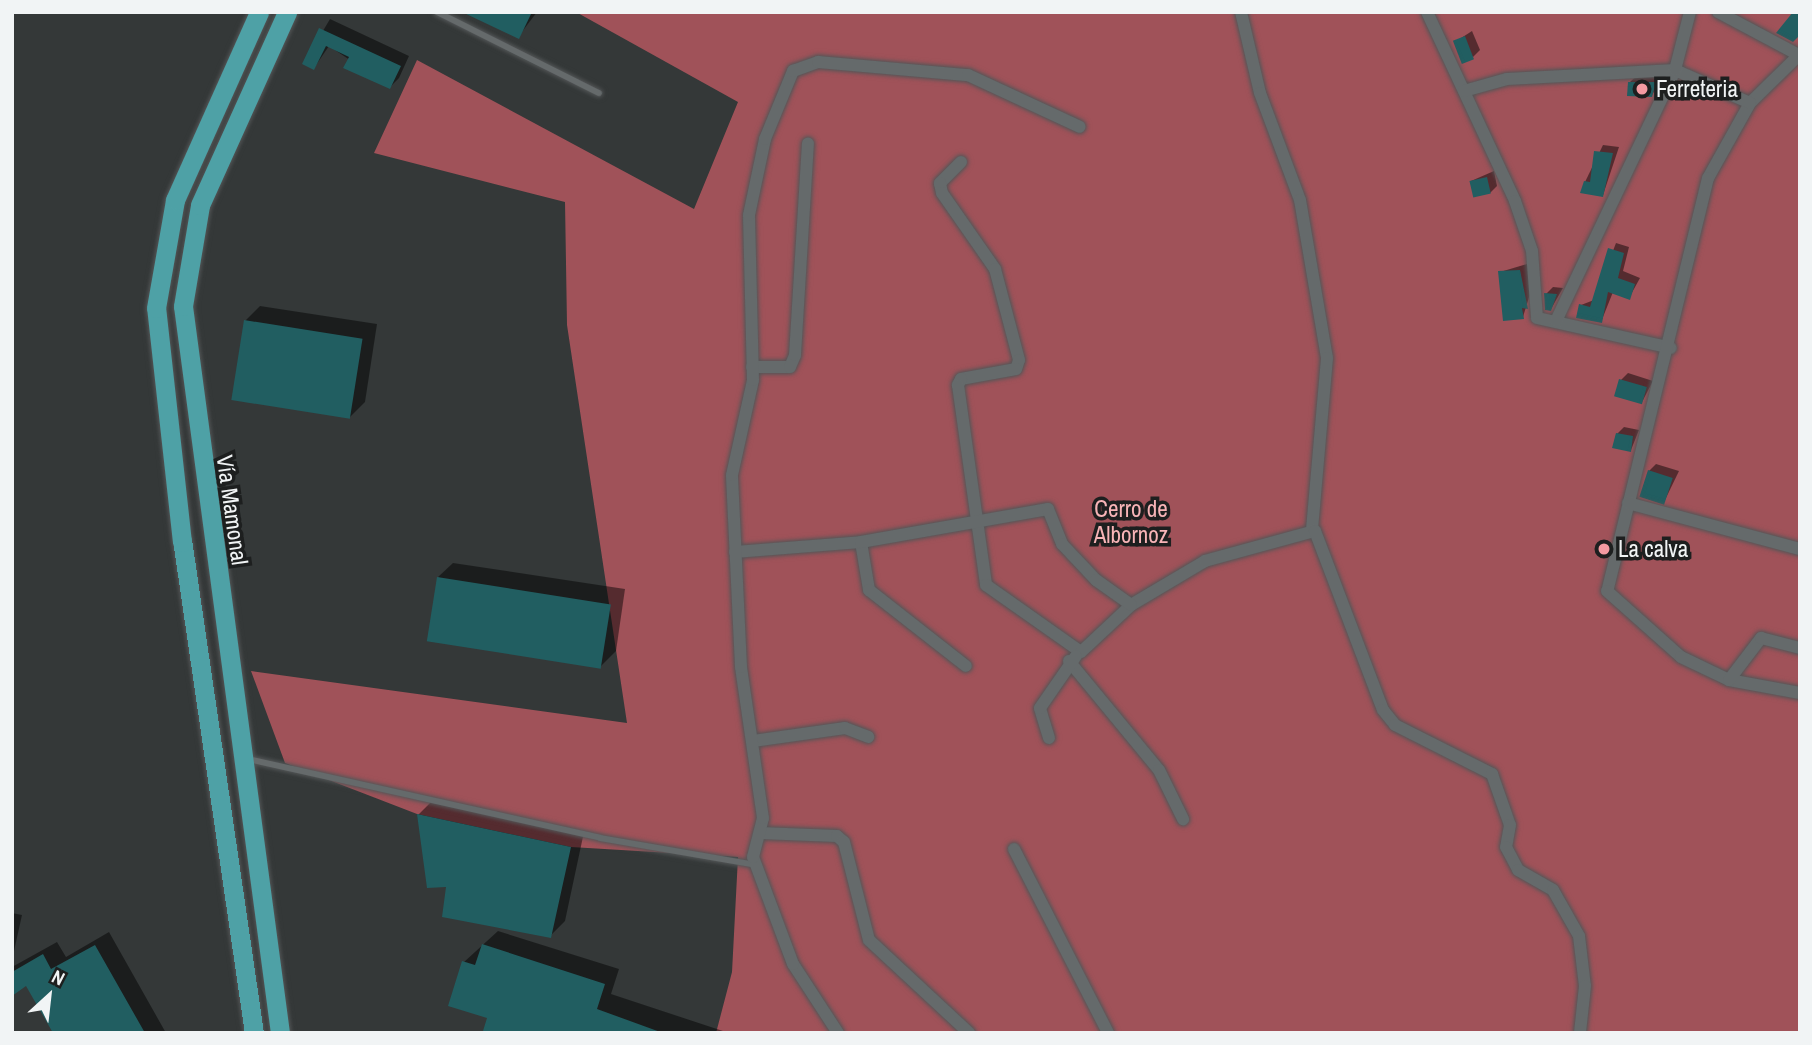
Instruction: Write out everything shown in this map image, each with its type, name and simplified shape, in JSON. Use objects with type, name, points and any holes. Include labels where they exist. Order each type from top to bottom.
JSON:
[{"type":"main road","points":[[254,1033],[182,542],[156,308],[175,200],[259,12]]},
{"type":"main road","name":"Vía Mamonal","points":[[280,1033],[246,759],[183,306],[200,205],[287,12]]},
{"type":"street","points":[[1241,12],[1260,93],[1300,200],[1327,358],[1312,530],[1383,710],[1395,725],[1492,774],[1510,825],[1506,847],[1518,870],[1553,890],[1579,936],[1585,986],[1580,1033]]},
{"type":"street","points":[[1427,12],[1532,251],[1535,316],[1671,348]]},
{"type":"street","points":[[1556,321],[1675,71],[1690,12]]},
{"type":"street","points":[[1718,12],[1799,55],[1750,103],[1708,178],[1681,270],[1671,348],[1628,503],[1607,591],[1681,657],[1730,680],[1800,693]]},
{"type":"street","points":[[835,1032],[793,964],[756,866],[760,833],[734,552],[732,475],[751,367],[748,215],[765,139],[799,66],[948,70],[1080,127]]},
{"type":"street","points":[[1464,91],[1507,79],[1675,71],[1750,103]]},
{"type":"street","points":[[751,367],[790,367],[795,355],[808,143]]},
{"type":"street","points":[[961,162],[940,183],[942,193],[995,269],[1019,360],[1016,369],[961,379],[958,385],[974,522],[986,585],[1081,652]]},
{"type":"street","points":[[1628,503],[1800,549]]},
{"type":"street","points":[[734,552],[861,542],[1048,509],[1062,544],[1096,580],[1131,605]]},
{"type":"street","points":[[1049,738],[1040,708],[1069,661],[1131,605],[1205,561],[1312,530]]},
{"type":"street","points":[[861,542],[869,590],[966,666]]},
{"type":"street","points":[[1730,680],[1761,638],[1800,648]]},
{"type":"street","points":[[1069,661],[1159,771],[1183,819]]},
{"type":"street","points":[[753,741],[845,728],[868,737]]},
{"type":"street","points":[[760,833],[837,836],[844,842],[869,940],[969,1033]]},
{"type":"street","points":[[1014,849],[1108,1033]]},
{"type":"lane","points":[[437,12],[599,93]]},
{"type":"lane","points":[[246,759],[600,838],[756,866]]},
{"type":"green space","name":"Cerro de Albornoz","points":[[576,12],[1800,12],[1800,1033],[716,1033],[732,972],[738,857],[571,847],[417,814],[285,763],[251,671],[627,723],[567,325],[565,202],[374,153],[417,60],[694,209],[738,102]]},
{"type":"building","points":[[462,12],[532,12],[519,39]]},
{"type":"building","points":[[1793,12],[1800,12],[1800,35],[1793,42],[1776,33]]},
{"type":"building","points":[[319,28],[401,66],[390,89],[343,68],[349,57],[326,46],[314,70],[302,64]]},
{"type":"building","points":[[1465,36],[1474,59],[1462,64],[1453,41]]},
{"type":"building","name":"Ferreteria","points":[[1628,82],[1656,82],[1652,97],[1627,96]]},
{"type":"building","points":[[1594,151],[1613,153],[1603,197],[1580,193],[1584,181],[1590,182]]},
{"type":"building","points":[[1487,177],[1491,194],[1473,198],[1469,181]]},
{"type":"building","points":[[1608,248],[1624,253],[1618,278],[1635,284],[1630,300],[1608,292],[1602,323],[1576,318],[1579,304],[1590,307]]},
{"type":"building","points":[[1520,270],[1528,309],[1522,308],[1524,319],[1503,321],[1498,271]]},
{"type":"building","points":[[1544,293],[1557,294],[1551,311],[1545,310]]},
{"type":"building","points":[[244,320],[363,339],[350,419],[231,400]]},
{"type":"building","points":[[1619,379],[1647,387],[1642,404],[1614,396]]},
{"type":"building","points":[[1616,433],[1633,436],[1631,452],[1612,448]]},
{"type":"building","points":[[1648,470],[1673,478],[1664,505],[1639,497]]},
{"type":"building","points":[[437,577],[611,605],[601,669],[427,641]]},
{"type":"building","points":[[417,814],[571,847],[551,938],[442,917],[446,887],[427,888]]},
{"type":"building","points":[[482,944],[605,984],[597,1009],[663,1033],[483,1031],[487,1018],[448,1006],[462,961],[475,965]]},
{"type":"building","points":[[95,945],[145,1033],[53,1033],[26,986],[12,996],[12,972],[43,954],[51,969]]},
{"type":"place","name":"Ferreteria","points":[[1642,89]]},
{"type":"place","name":"La calva","points":[[1604,549]]}]
